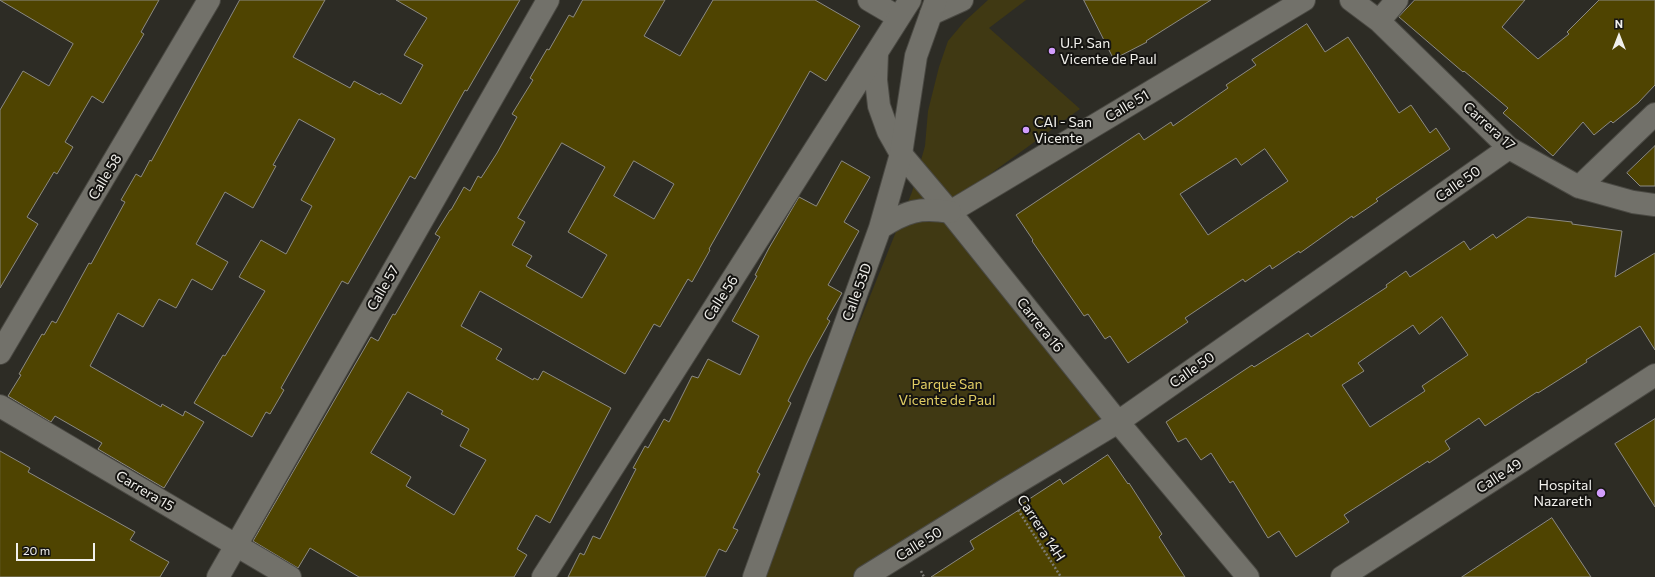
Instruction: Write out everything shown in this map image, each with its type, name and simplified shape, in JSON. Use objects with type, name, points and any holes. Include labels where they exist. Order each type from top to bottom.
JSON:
[{"type":"street","name":"Calle 58","points":[[0,353],[209,0]]},
{"type":"street","name":"Calle 57","points":[[218,577],[548,0]]},
{"type":"street","points":[[868,0],[904,9]]},
{"type":"street","points":[[933,7],[962,0]]},
{"type":"street","name":"Calle 51","points":[[950,212],[1304,0]]},
{"type":"street","name":"Carrera 17","points":[[1351,0],[1379,21],[1509,148],[1580,187],[1633,202],[1655,205]]},
{"type":"street","points":[[1379,21],[1397,0]]},
{"type":"street","name":"Calle 53D","points":[[754,577],[880,228],[901,154],[916,56],[933,7]]},
{"type":"street","name":"Calle 56","points":[[543,577],[904,9]]},
{"type":"street","name":"Carrera 16","points":[[877,53],[876,80],[879,106],[888,131],[901,154],[950,212],[1118,422],[1248,577]]},
{"type":"street","points":[[1580,187],[1655,114]]},
{"type":"street","name":"Calle 50","points":[[865,577],[1118,422],[1509,148]]},
{"type":"street","points":[[880,228],[896,218],[913,211],[932,209],[950,212]]},
{"type":"street","name":"Calle 49","points":[[1342,577],[1655,375]]},
{"type":"street","name":"Carrera 15","points":[[0,406],[290,577]]},
{"type":"path","name":"Carrera 14H","points":[[1005,490],[1061,577]]},
{"type":"green space","name":"Parque San Vicente de Paul","points":[[988,0],[1026,0],[989,28],[1080,109],[939,211],[1107,418],[855,577],[757,577],[912,192],[925,146],[928,111],[939,67],[948,41],[964,22]]},
{"type":"building","points":[[0,0],[159,0],[141,32],[144,34],[103,103],[92,96],[65,142],[73,147],[57,174],[54,172],[27,217],[38,224],[0,288],[0,110],[23,71],[49,86],[73,44]]},
{"type":"building","points":[[240,0],[325,0],[293,57],[350,88],[354,81],[401,104],[423,65],[404,55],[427,18],[396,0],[520,0],[467,91],[465,90],[415,179],[410,176],[348,284],[342,281],[281,388],[284,390],[270,414],[266,412],[252,437],[194,403],[223,355],[225,356],[265,291],[239,277],[261,240],[286,254],[312,206],[301,200],[335,139],[299,119],[273,165],[276,166],[253,208],[225,192],[196,244],[228,262],[212,290],[192,279],[176,308],[159,299],[143,327],[118,313],[90,366],[161,407],[162,404],[183,416],[185,411],[204,422],[164,488],[98,449],[102,443],[55,416],[51,422],[8,396],[21,375],[19,374],[42,334],[44,335],[52,321],[56,323],[89,263],[91,264],[125,202],[121,200],[136,174],[141,177],[150,160],[151,161]]},
{"type":"building","points":[[583,0],[665,0],[644,36],[680,56],[713,0],[815,0],[860,26],[826,81],[810,71],[709,249],[710,250],[692,282],[688,279],[660,327],[654,324],[625,374],[480,291],[461,326],[502,349],[496,359],[533,380],[534,378],[538,380],[543,371],[611,408],[550,523],[536,515],[517,549],[527,555],[514,577],[359,577],[310,548],[298,568],[253,541],[371,337],[378,341],[393,314],[395,315],[440,237],[435,234],[464,187],[470,191],[478,176],[481,178],[497,153],[517,117],[512,114],[533,80],[530,78],[547,49],[549,50],[569,15],[573,17]],"holes":[[[562,143],[605,167],[568,232],[607,255],[582,298],[526,266],[532,256],[512,245],[525,222],[518,218]],[[634,161],[674,184],[654,219],[614,196]],[[408,392],[443,411],[441,414],[469,429],[460,446],[486,460],[454,515],[406,486],[411,477],[371,453]]]},
{"type":"building","points":[[1084,0],[1211,0],[1146,41],[1147,42],[1114,59]]},
{"type":"building","points":[[1415,0],[1525,0],[1502,27],[1538,59],[1569,34],[1567,32],[1599,0],[1655,0],[1655,85],[1638,103],[1613,123],[1611,121],[1594,135],[1583,122],[1553,156],[1503,113],[1508,108],[1464,71],[1463,72],[1399,17]]},
{"type":"building","points":[[1307,24],[1325,52],[1348,37],[1399,113],[1411,105],[1430,133],[1436,128],[1450,149],[1376,199],[1378,201],[1353,218],[1352,216],[1300,253],[1299,251],[1272,269],[1270,265],[1245,282],[1243,279],[1185,318],[1188,322],[1128,363],[1110,336],[1105,339],[1088,314],[1084,316],[1032,241],[1033,240],[1016,215],[1139,133],[1144,140],[1171,122],[1173,126],[1228,88],[1226,85],[1256,65],[1252,60]],"holes":[[[1265,149],[1288,181],[1208,235],[1180,194],[1236,158],[1241,165]]]},
{"type":"building","points":[[1655,146],[1655,186],[1640,186],[1627,173]]},
{"type":"building","points":[[842,161],[870,177],[844,222],[859,231],[828,285],[842,293],[827,319],[830,321],[788,401],[791,403],[757,472],[760,474],[733,528],[738,530],[726,552],[719,549],[705,577],[568,577],[580,553],[584,555],[593,536],[600,539],[636,469],[633,468],[645,446],[648,448],[664,419],[669,422],[692,376],[698,378],[708,359],[740,375],[759,336],[732,321],[757,276],[755,275],[769,248],[799,197],[816,206]]},
{"type":"building","points":[[1528,217],[1572,222],[1572,224],[1622,231],[1615,277],[1655,253],[1655,350],[1640,326],[1586,360],[1587,362],[1485,426],[1479,418],[1445,441],[1450,449],[1429,463],[1428,461],[1344,515],[1349,522],[1296,557],[1279,531],[1268,538],[1233,481],[1230,483],[1211,453],[1201,460],[1186,438],[1178,442],[1166,422],[1252,365],[1254,367],[1308,333],[1311,337],[1387,287],[1386,285],[1406,271],[1410,277],[1464,241],[1470,250],[1493,234],[1496,238]],"holes":[[[1442,317],[1468,355],[1422,386],[1425,391],[1370,427],[1342,385],[1364,371],[1358,363],[1413,325],[1419,334]]]},
{"type":"building","points":[[1655,419],[1655,507],[1615,444]]},
{"type":"building","points":[[0,451],[30,468],[28,472],[135,532],[130,540],[169,562],[160,577],[0,577]]},
{"type":"building","points":[[1108,455],[1128,484],[1129,483],[1162,534],[1159,537],[1185,577],[931,577],[974,549],[970,541],[1022,508],[1020,505],[1060,479],[1063,484]]},
{"type":"building","points":[[1552,518],[1591,577],[1462,577]]},
{"type":"place","name":"U.P. San Vicente de Paul","points":[[1052,51]]},
{"type":"place","name":"CAI - San Vicente","points":[[1026,130]]},
{"type":"place","name":"Hospital Nazareth","points":[[1601,493]]}]
